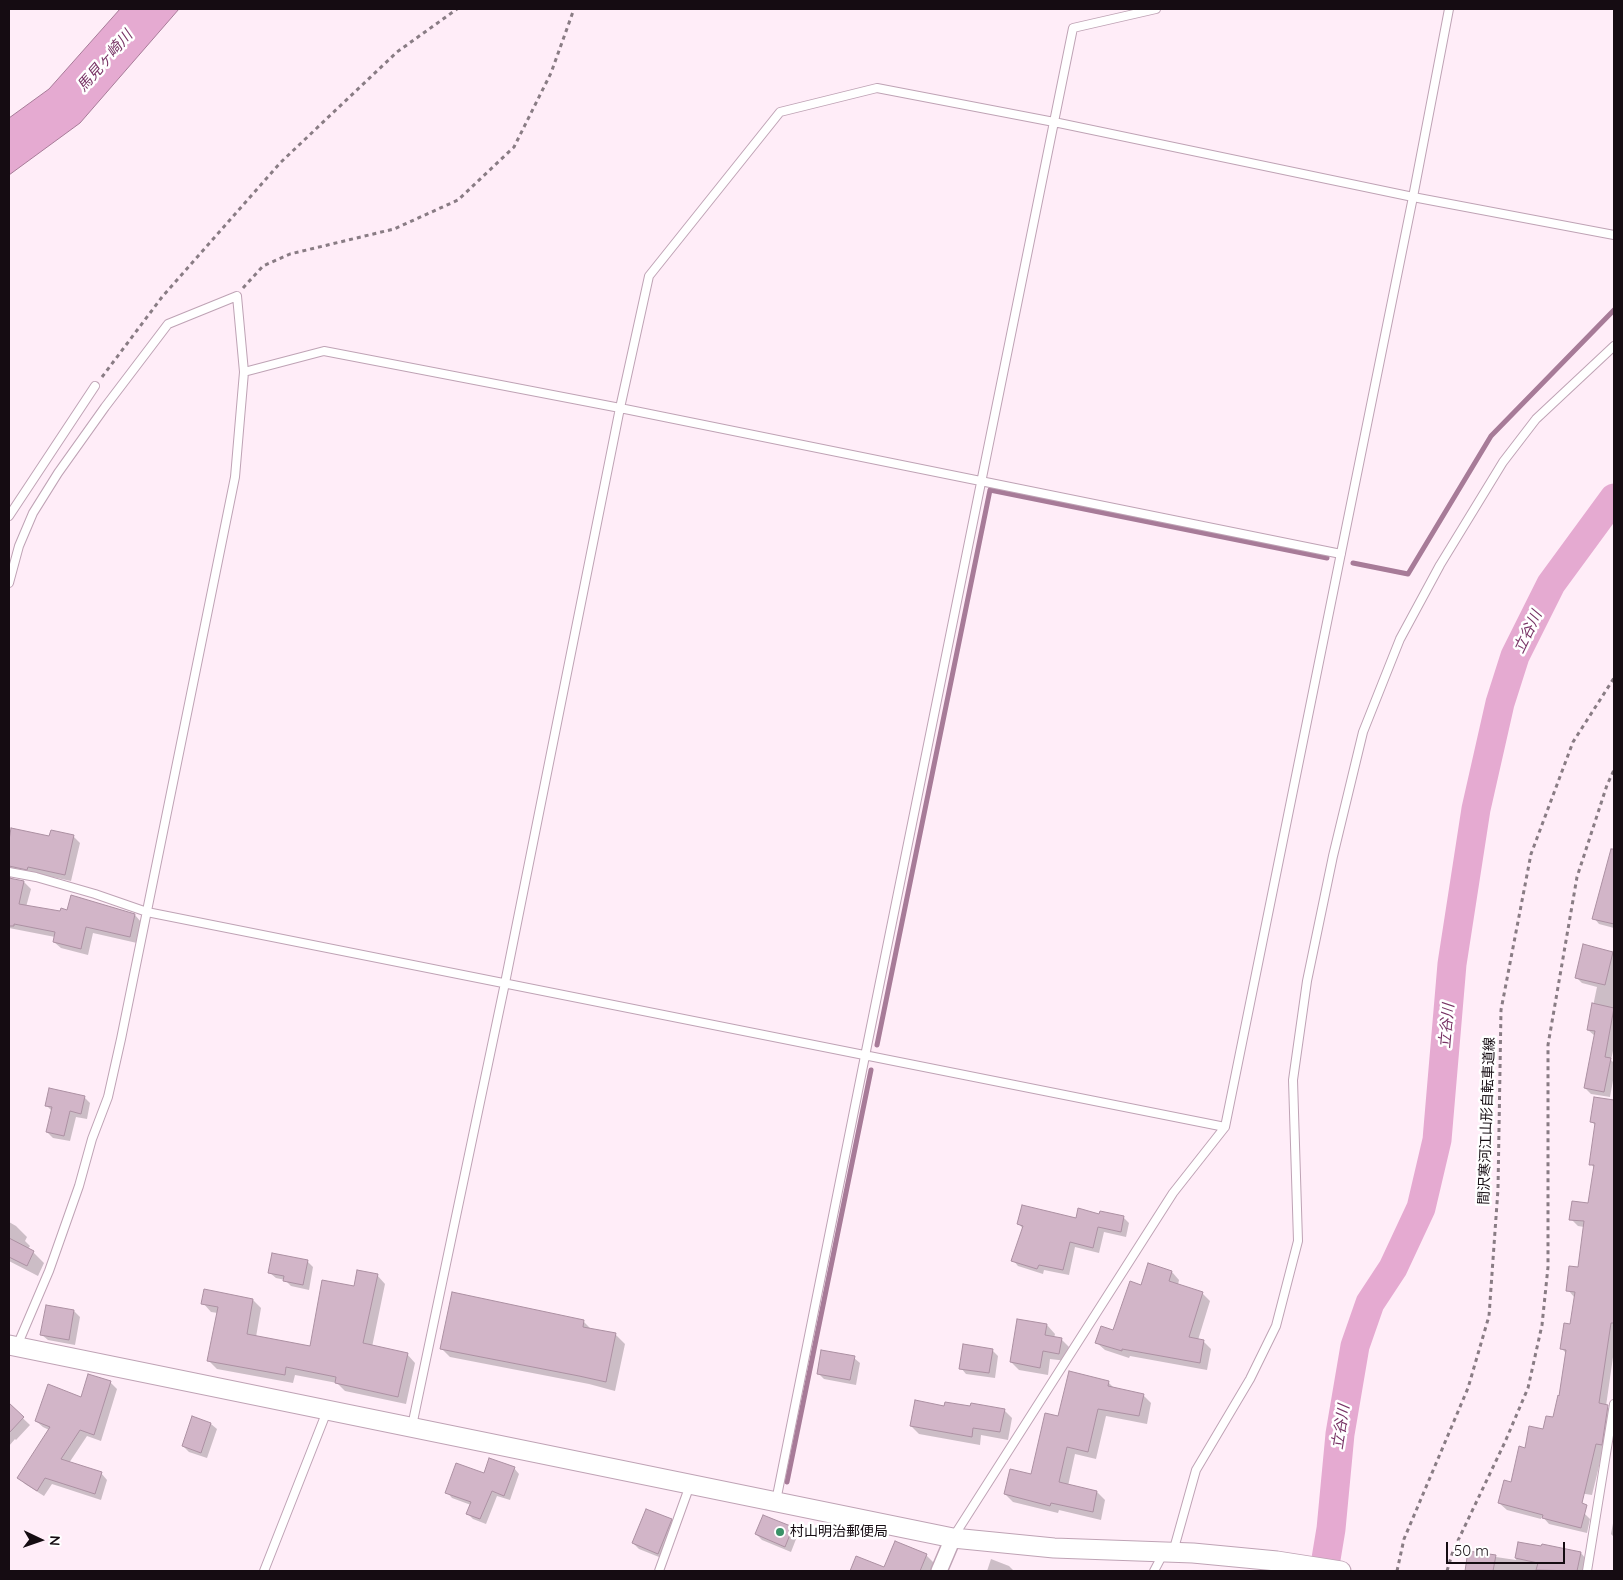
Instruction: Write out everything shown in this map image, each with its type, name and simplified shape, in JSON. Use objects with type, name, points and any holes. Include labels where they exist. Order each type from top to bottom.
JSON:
[{"type":"street","points":[[13,1346],[953,1538],[1054,1548],[1168,1552],[1277,1561],[1341,1571]]},
{"type":"street","points":[[939,1571],[953,1538]]},
{"type":"lane","points":[[776,1501],[1073,28],[1156,9]]},
{"type":"lane","points":[[953,1538],[1174,1193],[1225,1127],[1413,197],[1449,9]]},
{"type":"lane","points":[[411,1428],[505,983],[620,408],[649,276],[780,112],[877,88],[1054,122],[1413,197],[1614,235]]},
{"type":"lane","points":[[9,582],[19,546],[33,513],[100,414],[168,324],[236,296],[244,372],[235,477],[108,1097],[92,1139],[79,1186],[54,1256],[13,1346]]},
{"type":"lane","points":[[1154,1571],[1168,1552],[1196,1470],[1250,1379],[1276,1326],[1298,1241],[1293,1080],[1307,982],[1333,856],[1363,732],[1400,639],[1440,565],[1502,462],[1536,419],[1614,346]]},
{"type":"lane","points":[[244,372],[324,351],[620,408],[1341,554]]},
{"type":"lane","points":[[9,516],[96,386]]},
{"type":"lane","points":[[9,872],[36,877],[95,894],[147,912],[1225,1127]]},
{"type":"lane","points":[[1587,1571],[1614,1404]]},
{"type":"lane","points":[[264,1571],[328,1411]]},
{"type":"lane","points":[[659,1571],[690,1485]]},
{"type":"path","points":[[96,386],[162,297],[280,163],[396,52],[457,9]]},
{"type":"path","points":[[236,296],[263,266],[290,254],[394,229],[458,200],[514,147],[551,73],[574,9]]},
{"type":"path","name":"間沢寒河江山形自転車道線","points":[[1396,1571],[1404,1539],[1468,1388],[1489,1316],[1498,1189],[1501,1010],[1531,854],[1573,742],[1614,678]]},
{"type":"path","points":[[1447,1571],[1453,1551],[1505,1442],[1528,1388],[1542,1325],[1548,1267],[1548,1045],[1577,877],[1607,785],[1614,770]]},
{"type":"water","name":"馬見ヶ崎川","points":[[120,9],[179,9],[80,123],[9,175],[9,118],[49,89]]},
{"type":"building","points":[[11,828],[49,836],[51,830],[74,835],[65,875],[28,867],[27,870],[9,866]]},
{"type":"building","points":[[1611,849],[1614,849],[1614,924],[1592,919]]},
{"type":"building","points":[[9,878],[24,881],[19,904],[60,911],[61,908],[67,910],[71,895],[135,914],[130,937],[86,927],[81,949],[53,942],[55,932],[14,924],[14,926],[9,926]]},
{"type":"building","points":[[1583,944],[1613,952],[1605,985],[1575,978]]},
{"type":"building","points":[[1592,1003],[1614,1008],[1605,1057],[1611,1058],[1604,1092],[1584,1088],[1595,1031],[1587,1030]]},
{"type":"building","points":[[49,1088],[85,1096],[81,1114],[70,1111],[64,1136],[46,1132],[52,1107],[45,1106]]},
{"type":"building","points":[[1594,1097],[1614,1100],[1614,1323],[1611,1323],[1599,1403],[1608,1405],[1602,1445],[1596,1444],[1582,1503],[1587,1505],[1581,1528],[1542,1518],[1543,1515],[1498,1503],[1504,1480],[1511,1482],[1519,1446],[1525,1448],[1529,1426],[1543,1429],[1546,1416],[1553,1417],[1559,1396],[1566,1350],[1560,1349],[1564,1323],[1570,1324],[1575,1292],[1566,1291],[1569,1266],[1578,1267],[1584,1221],[1569,1220],[1572,1201],[1588,1203],[1594,1165],[1589,1165],[1595,1123],[1590,1122]]},
{"type":"building","points":[[1022,1205],[1076,1218],[1078,1208],[1099,1214],[1100,1211],[1124,1216],[1121,1232],[1098,1227],[1093,1248],[1070,1242],[1063,1270],[1039,1265],[1037,1269],[1011,1261],[1023,1226],[1017,1224]]},
{"type":"building","points":[[9,1238],[34,1251],[27,1266],[9,1257]]},
{"type":"building","points":[[272,1253],[308,1260],[303,1285],[283,1281],[284,1276],[268,1273]]},
{"type":"building","points":[[1148,1263],[1172,1271],[1169,1281],[1203,1292],[1189,1337],[1204,1340],[1200,1363],[1122,1349],[1122,1351],[1095,1343],[1101,1326],[1113,1330],[1130,1281],[1141,1285]]},
{"type":"building","points":[[357,1270],[378,1274],[363,1343],[408,1353],[398,1397],[335,1383],[336,1377],[286,1367],[285,1375],[207,1361],[218,1307],[201,1304],[204,1289],[253,1299],[247,1334],[310,1346],[322,1280],[354,1286]]},
{"type":"building","points":[[452,1292],[584,1320],[583,1327],[616,1333],[606,1382],[440,1349]]},
{"type":"building","points":[[46,1305],[74,1310],[69,1340],[40,1335]]},
{"type":"building","points":[[1017,1319],[1047,1324],[1045,1335],[1062,1338],[1059,1354],[1043,1351],[1040,1368],[1010,1362]]},
{"type":"building","points":[[963,1344],[993,1349],[989,1373],[959,1369]]},
{"type":"building","points":[[821,1350],[855,1356],[850,1380],[817,1374]]},
{"type":"building","points":[[1069,1371],[1109,1381],[1108,1386],[1144,1394],[1139,1416],[1098,1409],[1088,1452],[1067,1447],[1059,1482],[1097,1491],[1093,1512],[1051,1503],[1050,1506],[1004,1494],[1010,1469],[1031,1474],[1045,1413],[1058,1416]]},
{"type":"building","points":[[88,1374],[111,1381],[94,1435],[80,1430],[61,1459],[102,1472],[95,1494],[45,1478],[37,1491],[17,1478],[50,1427],[35,1421],[48,1384],[81,1397]]},
{"type":"building","points":[[915,1400],[944,1406],[945,1402],[970,1406],[971,1403],[1005,1409],[1000,1432],[973,1428],[972,1437],[910,1426]]},
{"type":"building","points":[[9,1403],[24,1417],[9,1433]]},
{"type":"building","points":[[192,1416],[211,1423],[201,1453],[182,1446]]},
{"type":"building","points":[[489,1458],[515,1467],[504,1496],[492,1491],[480,1519],[466,1514],[471,1502],[445,1493],[456,1463],[484,1473]]},
{"type":"building","points":[[646,1509],[672,1519],[658,1554],[632,1543]]},
{"type":"building","points":[[763,1515],[793,1527],[785,1547],[755,1534]]},
{"type":"building","points":[[895,1541],[927,1554],[920,1571],[850,1571],[856,1556],[884,1567]]},
{"type":"building","points":[[1518,1542],[1541,1546],[1542,1544],[1581,1552],[1577,1571],[1536,1570],[1538,1563],[1515,1558]]},
{"type":"building","points":[[1468,1551],[1496,1555],[1493,1571],[1465,1571]]},
{"type":"waterway","points":[[1353,563],[1408,574],[1491,436],[1614,310]]},
{"type":"waterway","points":[[877,1045],[990,490],[1327,558]]},
{"type":"waterway","name":"立谷川","points":[[1324,1571],[1331,1529],[1340,1434],[1355,1346],[1370,1303],[1393,1268],[1421,1208],[1437,1140],[1452,964],[1476,809],[1500,703],[1515,656],[1551,584],[1614,498]]},
{"type":"waterway","points":[[787,1482],[871,1070]]},
{"type":"place","name":"村山明治郵便局","points":[[780,1532]]}]
